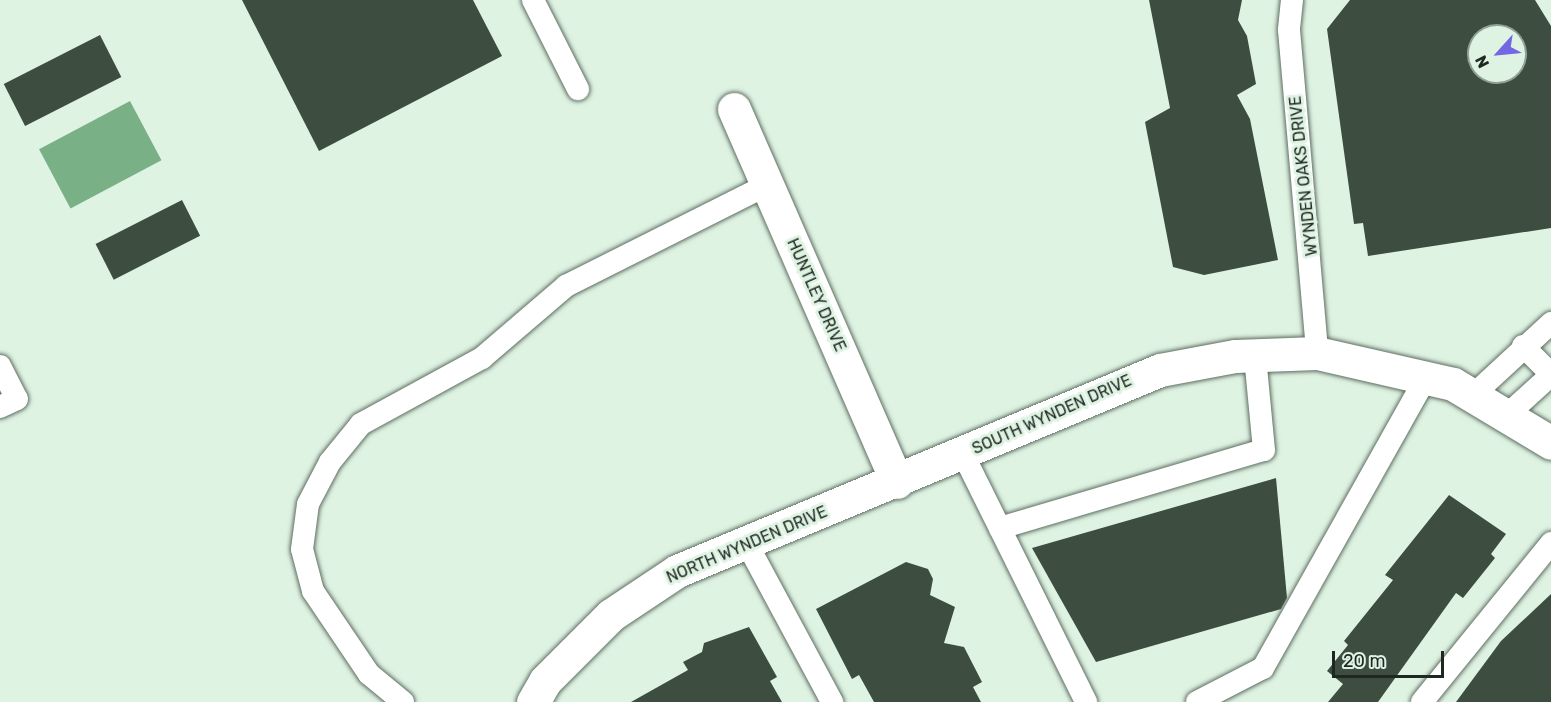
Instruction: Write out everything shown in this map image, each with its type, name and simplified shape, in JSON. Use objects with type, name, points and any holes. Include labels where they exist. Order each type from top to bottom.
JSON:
[{"type":"street","name":"HUNTLEY DRIVE","points":[[734,109],[897,482]]},
{"type":"street","name":"SOUTH WYNDEN DRIVE","points":[[897,482],[1160,370],[1255,356],[1317,352],[1426,378],[1472,396],[1551,443]]},
{"type":"street","name":"NORTH WYNDEN DRIVE","points":[[534,702],[545,681],[610,615],[677,571],[897,482]]},
{"type":"lane","points":[[533,0],[578,89]]},
{"type":"lane","name":"WYNDEN OAKS DRIVE","points":[[1292,0],[1289,30],[1317,352]]},
{"type":"lane","points":[[403,702],[369,674],[313,591],[302,549],[309,504],[330,462],[362,424],[482,358],[566,286],[767,185]]},
{"type":"lane","points":[[1472,396],[1523,346],[1551,323]]},
{"type":"lane","points":[[1507,416],[1551,375],[1523,346]]},
{"type":"lane","points":[[1000,528],[1264,450],[1255,356]]},
{"type":"lane","points":[[0,366],[17,399],[0,407]]},
{"type":"lane","points":[[1197,702],[1263,668],[1426,378]]},
{"type":"lane","points":[[963,454],[1086,702]]},
{"type":"lane","points":[[746,542],[832,702]]},
{"type":"lane","points":[[1422,702],[1551,543]]},
{"type":"shaded area","points":[[130,101],[161,160],[71,209],[39,149]]},
{"type":"building","points":[[242,0],[473,0],[502,56],[319,151]]},
{"type":"building","points":[[1149,0],[1242,0],[1238,20],[1247,36],[1256,84],[1237,95],[1250,119],[1278,260],[1204,275],[1173,267],[1145,122],[1170,108]]},
{"type":"building","points":[[1350,0],[1535,0],[1551,26],[1551,228],[1368,256],[1363,223],[1354,224],[1327,29]]},
{"type":"building","points":[[100,35],[121,77],[25,126],[4,84]]},
{"type":"building","points":[[182,200],[200,236],[114,280],[96,244]]},
{"type":"building","points":[[1276,478],[1287,598],[1281,609],[1096,662],[1032,548]]},
{"type":"building","points":[[1449,495],[1506,534],[1491,554],[1495,558],[1463,598],[1456,593],[1378,702],[1328,702],[1343,684],[1327,671],[1348,645],[1344,641],[1393,580],[1385,575]]},
{"type":"building","points":[[906,562],[928,569],[933,579],[930,595],[955,607],[944,643],[964,647],[982,682],[973,687],[981,702],[874,702],[859,675],[852,679],[816,609]]},
{"type":"building","points":[[1551,594],[1551,702],[1456,702],[1501,641]]},
{"type":"building","points":[[749,627],[777,677],[770,681],[782,702],[631,702],[688,670],[683,662],[702,652],[704,643]]}]
